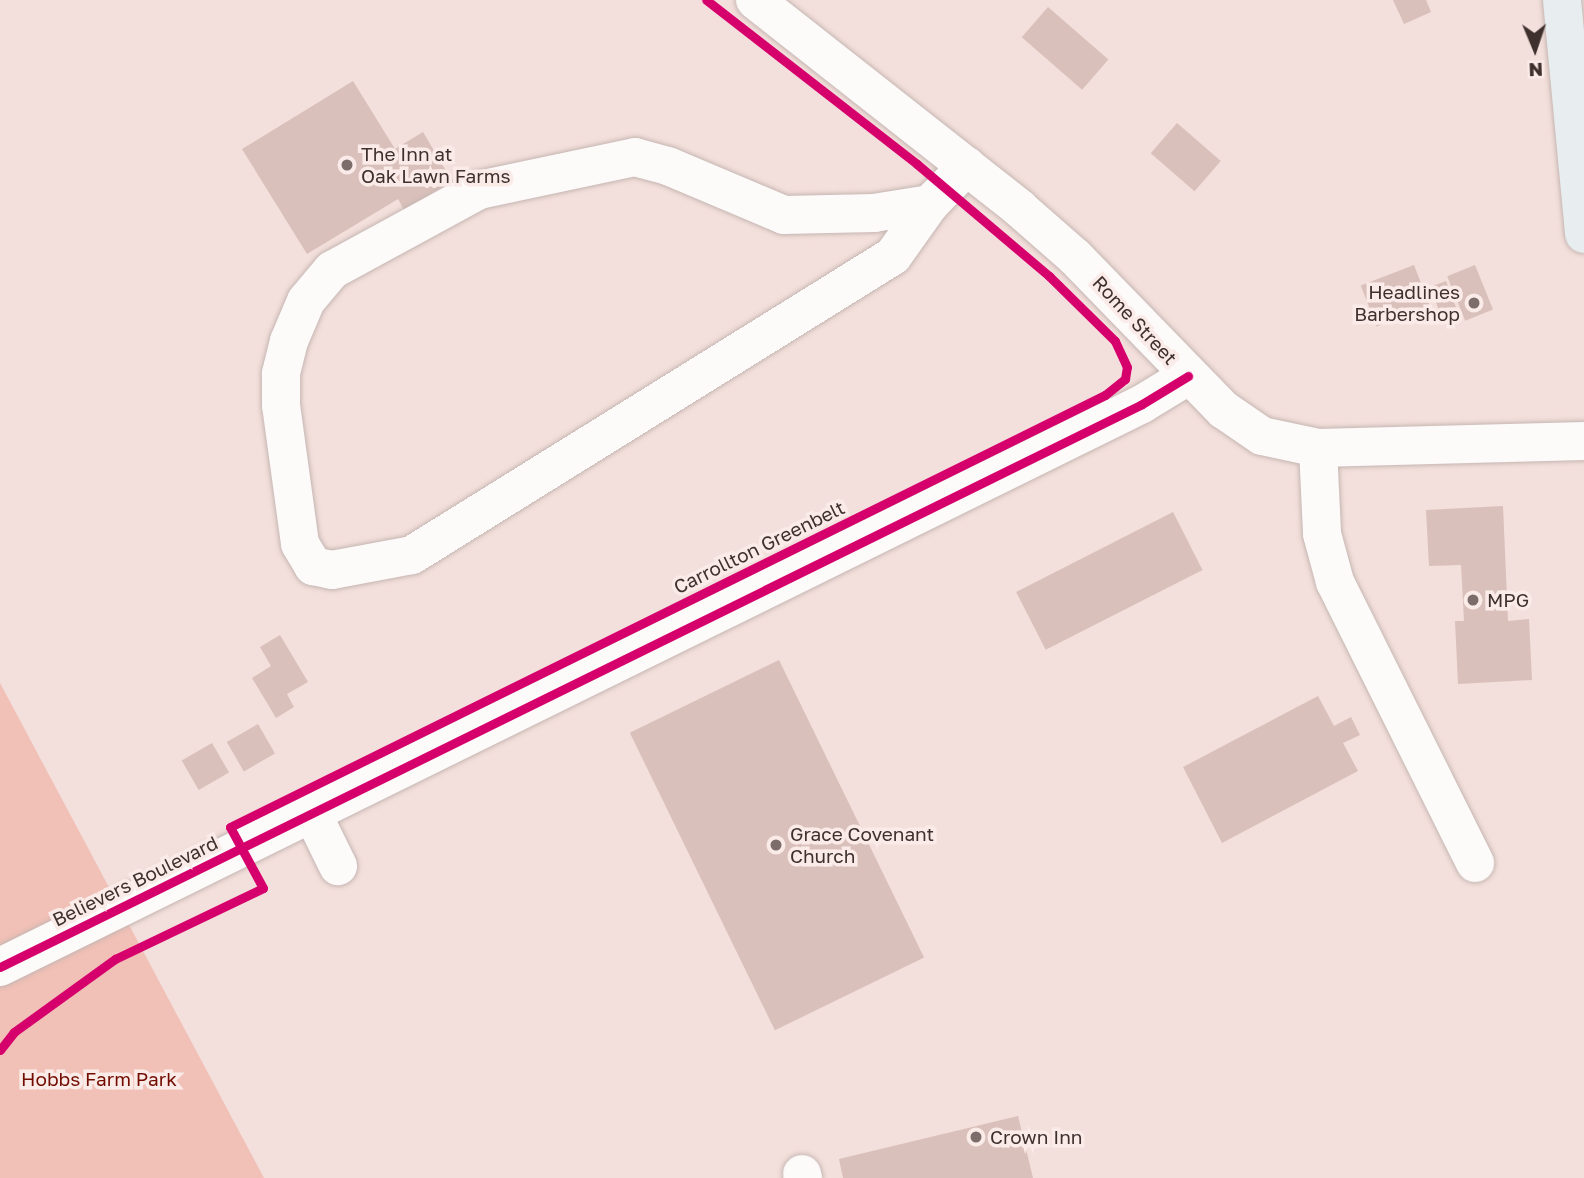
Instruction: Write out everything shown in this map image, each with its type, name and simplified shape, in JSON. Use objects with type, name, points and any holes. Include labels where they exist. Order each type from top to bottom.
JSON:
[{"type":"main road","points":[[1562,0],[1584,234]]},
{"type":"street","name":"Rome Street","points":[[755,0],[967,166],[1075,257],[1188,376],[1224,410],[1262,436],[1318,448],[1584,441]]},
{"type":"street","points":[[930,204],[874,213],[784,215],[668,166],[635,157],[479,190],[331,270],[306,301],[289,341],[281,374],[281,405],[300,544],[313,566],[332,570],[412,555],[893,256],[930,204],[967,166]]},
{"type":"street","name":"Believers Boulevard","points":[[0,967],[1142,404],[1188,376]]},
{"type":"street","points":[[1318,448],[1322,534],[1335,582],[1475,863]]},
{"type":"street","points":[[313,815],[338,866]]},
{"type":"green space","name":"Hobbs Farm Park","points":[[0,683],[264,1178],[0,1178]]},
{"type":"building","points":[[1393,0],[1426,0],[1431,12],[1404,24]]},
{"type":"building","points":[[1048,7],[1108,59],[1082,90],[1022,37]]},
{"type":"building","name":"The Inn at Oak Lawn Farms","points":[[353,81],[395,149],[423,132],[452,181],[404,210],[398,199],[307,254],[242,149]]},
{"type":"building","points":[[1177,123],[1221,161],[1195,191],[1151,153]]},
{"type":"building","points":[[1414,265],[1430,306],[1377,327],[1361,285]]},
{"type":"building","points":[[1475,265],[1493,310],[1465,321],[1447,276]]},
{"type":"building","points":[[1446,281],[1456,307],[1440,313],[1430,287]]},
{"type":"building","points":[[1503,506],[1508,621],[1529,619],[1532,680],[1458,684],[1455,621],[1464,621],[1461,565],[1429,566],[1426,510]]},
{"type":"building","points":[[1173,512],[1203,570],[1046,650],[1016,592]]},
{"type":"building","points":[[280,635],[308,682],[287,694],[294,707],[276,718],[252,678],[271,666],[260,647]]},
{"type":"building","name":"Grace Covenant Church","points":[[779,660],[924,958],[775,1030],[630,733]]},
{"type":"building","points":[[1318,696],[1334,726],[1351,717],[1360,735],[1343,743],[1358,771],[1222,843],[1183,767]]},
{"type":"building","points":[[258,724],[275,753],[244,771],[227,742]]},
{"type":"building","points":[[212,743],[229,772],[199,790],[182,760]]},
{"type":"building","name":"Crown Inn","points":[[1018,1116],[1033,1178],[843,1178],[839,1159]]},
{"type":"cycle path","name":"Carrollton Greenbelt","points":[[0,1050],[14,1032],[115,959],[263,888],[230,827],[1105,395],[1125,379],[1127,367],[1115,341],[1049,276],[917,164],[706,0]]},
{"type":"cycle path","points":[[0,967],[1142,404],[1188,376]]},
{"type":"place","name":"The Inn at Oak Lawn Farms","points":[[347,165]]},
{"type":"place","name":"Headlines Barbershop","points":[[1474,303]]},
{"type":"place","name":"MPG","points":[[1473,600]]},
{"type":"place","name":"Grace Covenant Church","points":[[776,845]]},
{"type":"place","name":"Crown Inn","points":[[976,1137]]}]
